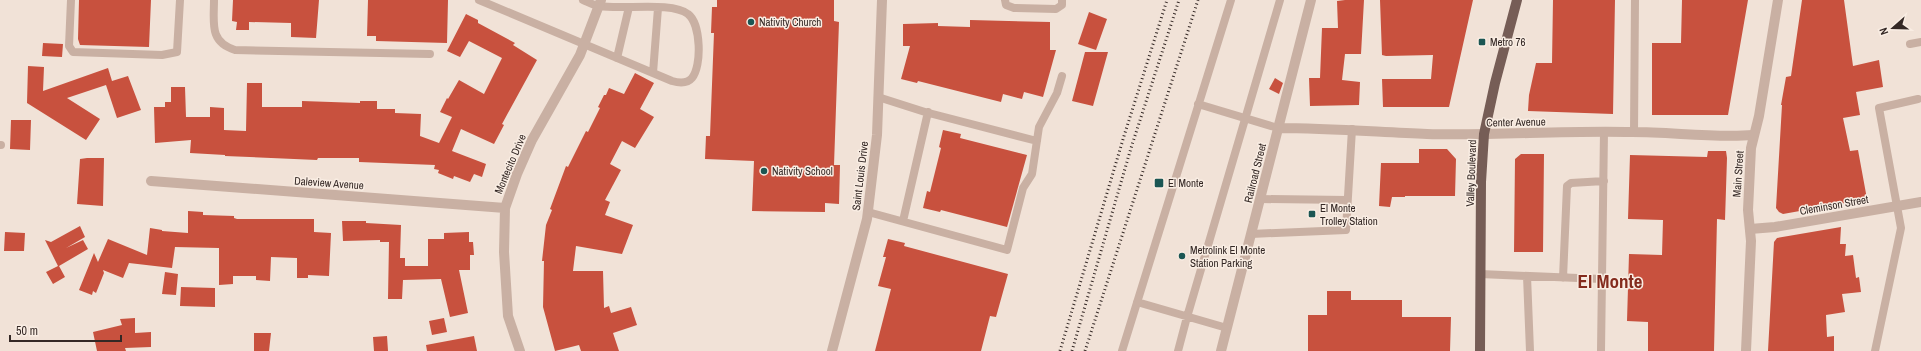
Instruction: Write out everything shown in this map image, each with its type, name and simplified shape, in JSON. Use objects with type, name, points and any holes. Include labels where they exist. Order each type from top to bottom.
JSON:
[{"type":"main road","name":"Valley Boulevard","points":[[1480,351],[1481,182],[1484,134],[1495,83],[1517,0]]},
{"type":"street","name":"Saint Louis Drive","points":[[832,351],[868,212],[877,136],[882,0]]},
{"type":"street","name":"Railroad Street","points":[[1221,351],[1311,0]]},
{"type":"street","name":"Main Street","points":[[1746,351],[1750,229],[1748,195],[1753,135],[1760,109],[1778,0]]},
{"type":"street","name":"Montecito Drive","points":[[520,351],[508,316],[504,252],[505,208],[517,174],[532,140],[585,44],[600,3]]},
{"type":"street","name":"Center Avenue","points":[[1278,128],[1352,129],[1427,134],[1604,131],[1732,136],[1753,135]]},
{"type":"street","name":"Daleview Avenue","points":[[151,181],[505,208]]},
{"type":"street","name":"Cleminson Street","points":[[1750,229],[1775,227],[1921,202]]},
{"type":"lane","points":[[71,0],[69,46],[73,52],[162,55],[177,52],[180,0]]},
{"type":"lane","points":[[214,0],[214,30],[219,42],[226,48],[235,50],[430,54]]},
{"type":"lane","points":[[479,0],[678,83],[686,82],[693,78],[698,56],[698,40],[693,20],[687,14],[677,10],[628,7],[583,0]]},
{"type":"lane","points":[[1005,0],[1006,5],[1014,8],[1049,9],[1060,8],[1062,0]]},
{"type":"lane","points":[[1122,351],[1231,0]]},
{"type":"lane","points":[[1178,351],[1280,0]]},
{"type":"lane","points":[[1634,132],[1635,0]]},
{"type":"lane","points":[[617,58],[628,7]]},
{"type":"lane","points":[[653,73],[658,8]]},
{"type":"lane","points":[[1910,44],[1921,42]]},
{"type":"lane","points":[[868,212],[1007,250],[1023,188],[1032,174],[1039,127],[1056,93],[1062,76]]},
{"type":"lane","points":[[878,97],[1037,141]]},
{"type":"lane","points":[[1875,351],[1901,228],[1879,108],[1918,99]]},
{"type":"lane","points":[[1198,104],[1278,128]]},
{"type":"lane","points":[[902,221],[928,112]]},
{"type":"lane","points":[[1251,234],[1346,230],[1352,129]]},
{"type":"lane","points":[[1601,351],[1604,131]]},
{"type":"lane","points":[[1563,278],[1567,186],[1571,183],[1604,182]]},
{"type":"lane","points":[[1260,199],[1347,200]]},
{"type":"lane","points":[[1480,274],[1602,279]]},
{"type":"lane","points":[[1528,276],[1530,351]]},
{"type":"lane","points":[[1137,302],[1227,328]]},
{"type":"building","points":[[79,0],[151,0],[149,47],[80,45],[78,39]]},
{"type":"building","points":[[233,0],[319,0],[316,38],[291,37],[291,23],[249,22],[249,30],[236,30],[237,22],[232,21]]},
{"type":"building","points":[[368,0],[448,0],[447,43],[376,41],[376,36],[367,36]]},
{"type":"building","points":[[717,0],[834,0],[834,21],[839,22],[834,165],[840,165],[839,204],[825,203],[825,212],[752,211],[754,161],[705,159],[706,136],[710,136],[714,33],[711,33],[712,7],[717,7]]},
{"type":"building","points":[[1364,0],[1361,54],[1345,54],[1342,80],[1360,82],[1359,105],[1310,106],[1309,78],[1320,78],[1322,28],[1338,28],[1337,1]]},
{"type":"building","points":[[1380,0],[1473,0],[1449,107],[1383,107],[1382,79],[1431,79],[1433,55],[1382,55]]},
{"type":"building","points":[[1553,0],[1615,0],[1613,114],[1528,111],[1529,95],[1536,63],[1552,63]]},
{"type":"building","points":[[1682,0],[1748,0],[1728,115],[1652,115],[1652,43],[1681,43]]},
{"type":"building","points":[[1802,0],[1844,0],[1853,66],[1879,60],[1883,87],[1856,92],[1860,115],[1843,118],[1850,151],[1858,150],[1867,199],[1783,214],[1776,208],[1781,105],[1786,77],[1791,76]]},
{"type":"building","points":[[1089,12],[1107,19],[1096,50],[1078,44]]},
{"type":"building","points":[[466,14],[478,20],[478,23],[515,43],[513,45],[537,60],[502,124],[504,125],[494,144],[461,129],[452,151],[486,164],[482,177],[474,174],[470,182],[454,176],[453,179],[438,173],[439,170],[434,169],[435,165],[359,162],[359,158],[318,158],[317,160],[225,156],[190,153],[191,140],[155,143],[154,107],[165,107],[165,102],[171,102],[171,87],[185,87],[186,117],[210,117],[210,107],[224,108],[224,130],[246,131],[247,83],[262,83],[262,107],[302,107],[302,101],[360,103],[360,101],[377,101],[377,109],[395,109],[395,113],[421,114],[420,136],[439,143],[452,117],[440,112],[459,80],[484,94],[502,58],[469,41],[460,57],[447,51]]},
{"type":"building","points":[[970,20],[1050,22],[1050,50],[1056,50],[1043,97],[1024,92],[1022,99],[1003,94],[1001,102],[918,81],[917,83],[901,79],[910,46],[903,46],[903,24],[938,23],[938,26],[970,27]]},
{"type":"building","points":[[43,43],[63,44],[62,57],[42,56]]},
{"type":"building","points":[[1085,52],[1108,52],[1093,106],[1072,101]]},
{"type":"building","points":[[28,66],[44,67],[43,91],[108,68],[112,81],[128,76],[141,110],[117,118],[106,85],[67,98],[100,119],[86,140],[27,103]]},
{"type":"building","points":[[635,73],[654,83],[640,109],[654,117],[635,148],[622,141],[610,164],[621,170],[605,200],[610,202],[605,215],[633,225],[622,254],[576,246],[573,271],[603,271],[604,308],[609,306],[611,313],[631,307],[637,325],[613,333],[619,351],[581,351],[579,345],[555,351],[543,307],[544,261],[542,261],[546,225],[552,210],[550,209],[566,166],[568,167],[586,131],[588,132],[600,108],[598,107],[604,95],[606,95],[609,88],[624,94]]},
{"type":"building","points":[[1275,78],[1283,83],[1279,94],[1269,89]]},
{"type":"building","points":[[11,120],[31,120],[30,150],[10,149]]},
{"type":"building","points":[[943,130],[961,134],[960,138],[1027,155],[1007,227],[941,210],[940,212],[923,208],[927,191],[930,192],[941,148],[939,147]]},
{"type":"building","points":[[1419,149],[1447,149],[1456,159],[1455,196],[1392,197],[1390,207],[1379,206],[1381,163],[1419,163]]},
{"type":"building","points":[[1708,151],[1726,151],[1727,158],[1725,220],[1717,219],[1714,351],[1648,351],[1648,322],[1627,321],[1629,254],[1662,255],[1663,220],[1628,219],[1630,155],[1707,157]]},
{"type":"building","points":[[1521,154],[1544,154],[1543,252],[1514,252],[1515,159]]},
{"type":"building","points":[[104,158],[103,206],[77,204],[80,159]]},
{"type":"building","points":[[188,211],[203,212],[203,215],[234,216],[234,218],[237,219],[314,219],[314,232],[331,233],[329,276],[308,275],[308,278],[297,278],[297,258],[271,257],[270,281],[256,280],[256,276],[233,276],[233,284],[219,285],[219,248],[175,247],[172,268],[129,263],[123,278],[103,270],[104,273],[96,293],[93,291],[92,295],[79,290],[94,253],[98,262],[108,239],[147,255],[150,228],[162,231],[188,233]]},
{"type":"building","points":[[342,221],[366,221],[366,223],[401,225],[400,258],[405,258],[405,266],[428,266],[428,239],[444,239],[444,233],[469,232],[469,242],[473,242],[474,255],[470,255],[470,270],[459,270],[468,313],[450,317],[441,279],[403,280],[402,299],[388,299],[389,242],[380,242],[380,240],[343,241]]},
{"type":"building","points":[[80,226],[85,237],[66,248],[83,240],[88,249],[59,266],[65,277],[53,284],[46,272],[58,266],[45,240],[51,242]]},
{"type":"building","points":[[1841,227],[1840,244],[1846,244],[1845,256],[1853,255],[1856,278],[1859,277],[1861,292],[1842,294],[1845,312],[1826,315],[1827,337],[1834,336],[1834,351],[1768,351],[1774,242],[1777,238]]},
{"type":"building","points":[[5,232],[25,233],[24,251],[4,251]]},
{"type":"building","points":[[888,239],[905,243],[904,246],[1008,274],[996,317],[990,316],[981,351],[875,351],[891,289],[878,286],[886,257],[883,257]]},
{"type":"building","points":[[165,272],[178,274],[176,295],[162,294]]},
{"type":"building","points":[[181,287],[215,288],[215,307],[180,306]]},
{"type":"building","points":[[1327,291],[1351,291],[1351,300],[1402,300],[1402,317],[1451,317],[1450,351],[1308,351],[1308,315],[1327,315]]},
{"type":"building","points":[[135,318],[135,333],[151,332],[151,347],[125,348],[126,351],[97,351],[93,332],[122,325],[120,319]]},
{"type":"building","points":[[444,318],[447,332],[432,335],[429,321]]},
{"type":"building","points":[[254,333],[271,333],[269,351],[254,351]]},
{"type":"building","points":[[387,336],[388,351],[374,351],[373,337]]},
{"type":"building","points":[[474,336],[477,351],[427,351],[426,345]]},
{"type":"railway","points":[[1060,351],[1124,136],[1167,0]]},
{"type":"railway","points":[[1072,351],[1131,148],[1179,0]]},
{"type":"railway","points":[[1085,351],[1198,0]]},
{"type":"place","name":"Nativity Church","points":[[751,22]]},
{"type":"place","name":"Metro 76","points":[[1482,42]]},
{"type":"place","name":"Nativity School","points":[[764,171]]},
{"type":"place","name":"El Monte","points":[[1159,183]]},
{"type":"place","name":"El Monte Trolley Station","points":[[1312,214]]},
{"type":"place","name":"Metrolink El Monte Station Parking","points":[[1182,256]]},
{"type":"district","name":"El Monte","points":[[1610,281]]}]
